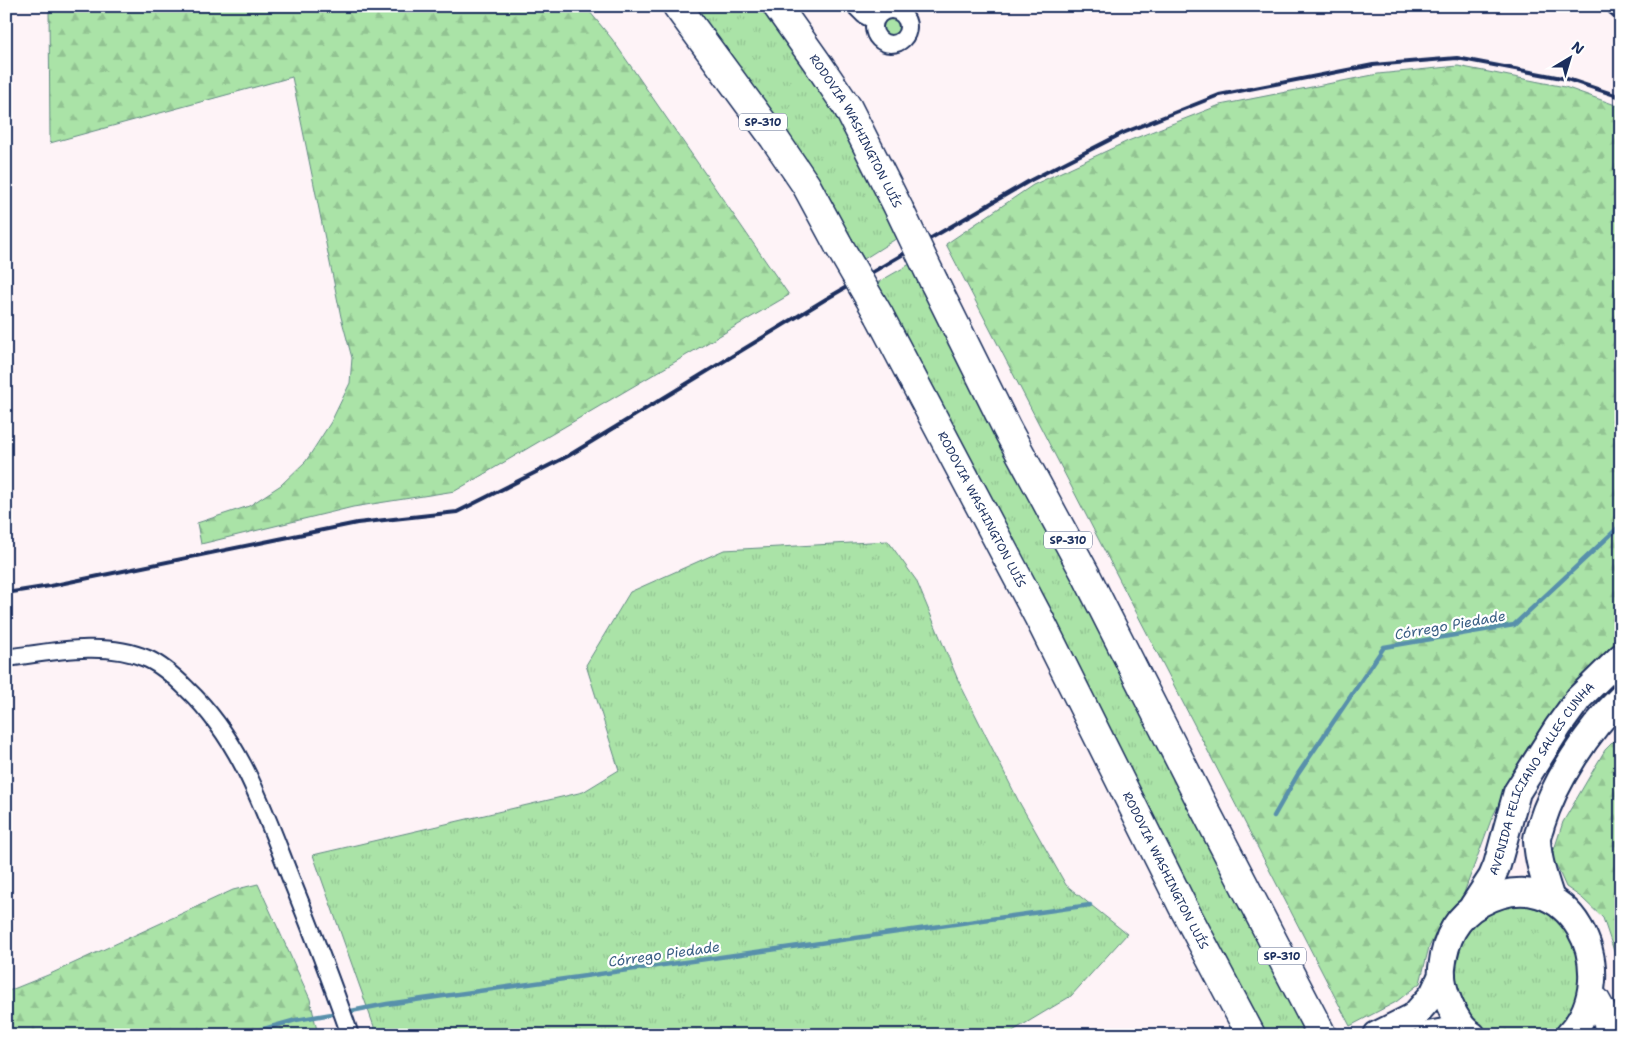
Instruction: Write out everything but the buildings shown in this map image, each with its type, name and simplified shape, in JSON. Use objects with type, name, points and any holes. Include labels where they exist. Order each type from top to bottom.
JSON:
[{"type":"highway","name":"RODOVIA WASHINGTON LUÍS","points":[[676,6],[774,138],[806,185],[879,315],[1039,618],[1183,907],[1251,1035]]},
{"type":"highway","name":"RODOVIA WASHINGTON LUÍS","points":[[777,6],[848,108],[1007,428],[1086,575],[1322,1035]]},
{"type":"highway","points":[[1596,1001],[1615,1035]]},
{"type":"main road","name":"AVENIDA FELICIANO SALLES CUNHA","points":[[1472,908],[1492,877],[1497,865],[1517,792],[1558,726],[1579,698],[1621,657]]},
{"type":"main road","name":"AVENIDA FELICIANO SALLES CUNHA","points":[[1550,896],[1540,864],[1537,838],[1546,808],[1588,735],[1621,698]]},
{"type":"main road","points":[[1469,1033],[1447,1000],[1442,975],[1444,950],[1454,927],[1472,908],[1496,895],[1523,891],[1550,896],[1572,909],[1589,928],[1599,951],[1602,976],[1596,1001],[1582,1024],[1569,1035]]},
{"type":"main road","points":[[1378,1035],[1413,1016],[1433,994],[1442,975]]},
{"type":"main road","points":[[1428,1035],[1450,1031],[1469,1033]]},
{"type":"street","points":[[855,6],[864,15],[875,21]]},
{"type":"street","points":[[1615,6],[1621,11]]},
{"type":"street","points":[[6,658],[64,650],[113,649],[148,659],[175,677],[206,706],[230,742],[251,779],[334,985],[350,1034]]},
{"type":"green space","points":[[49,6],[585,6],[612,39],[789,295],[455,491],[353,507],[201,544],[197,523],[249,506],[281,485],[306,461],[331,422],[350,383],[352,358],[341,317],[292,77],[50,143]]},
{"type":"green space","points":[[689,6],[766,6],[843,117],[902,235],[864,259],[857,247],[851,243]]},
{"type":"green space","points":[[887,18],[895,18],[900,23],[898,34],[887,36],[882,31],[882,23]]},
{"type":"green space","points":[[1458,66],[1565,87],[1621,107],[1621,639],[1593,666],[1546,719],[1523,755],[1491,820],[1461,901],[1442,921],[1429,947],[1420,983],[1396,1002],[1350,1026],[946,244],[1033,185],[1128,141],[1220,105],[1378,74]]},
{"type":"green space","points":[[910,264],[1310,1035],[1261,1035],[881,297],[884,294],[877,283]]},
{"type":"green space","points":[[888,541],[916,580],[958,680],[1018,800],[1066,885],[1127,934],[1071,996],[1006,1035],[377,1035],[313,855],[583,792],[619,770],[586,665],[630,592],[724,550]]},
{"type":"green space","points":[[1621,734],[1621,1017],[1618,1012],[1619,983],[1615,954],[1603,918],[1582,898],[1566,887],[1552,856],[1563,822],[1605,750]]},
{"type":"green space","points":[[258,884],[310,999],[318,1035],[6,1035],[6,992],[48,975],[233,890]]},
{"type":"green space","points":[[1518,898],[1563,911],[1595,973],[1561,1033],[1555,1035],[1489,1035],[1472,1023],[1457,1004],[1451,957],[1474,916]]},
{"type":"waterway","name":"Córrego Piedade","points":[[1274,816],[1298,774],[1384,647],[1514,625],[1621,525]]},
{"type":"waterway","name":"Córrego Piedade","points":[[346,1012],[387,1004],[1090,905]]},
{"type":"waterway","name":"Córrego Piedade","points":[[242,1035],[296,1020],[338,1013]]},
{"type":"railway","points":[[6,593],[50,586],[357,523],[457,512],[568,456],[826,299],[1031,180],[1123,133],[1219,95],[1373,65],[1457,58],[1567,79],[1621,97]]}]
